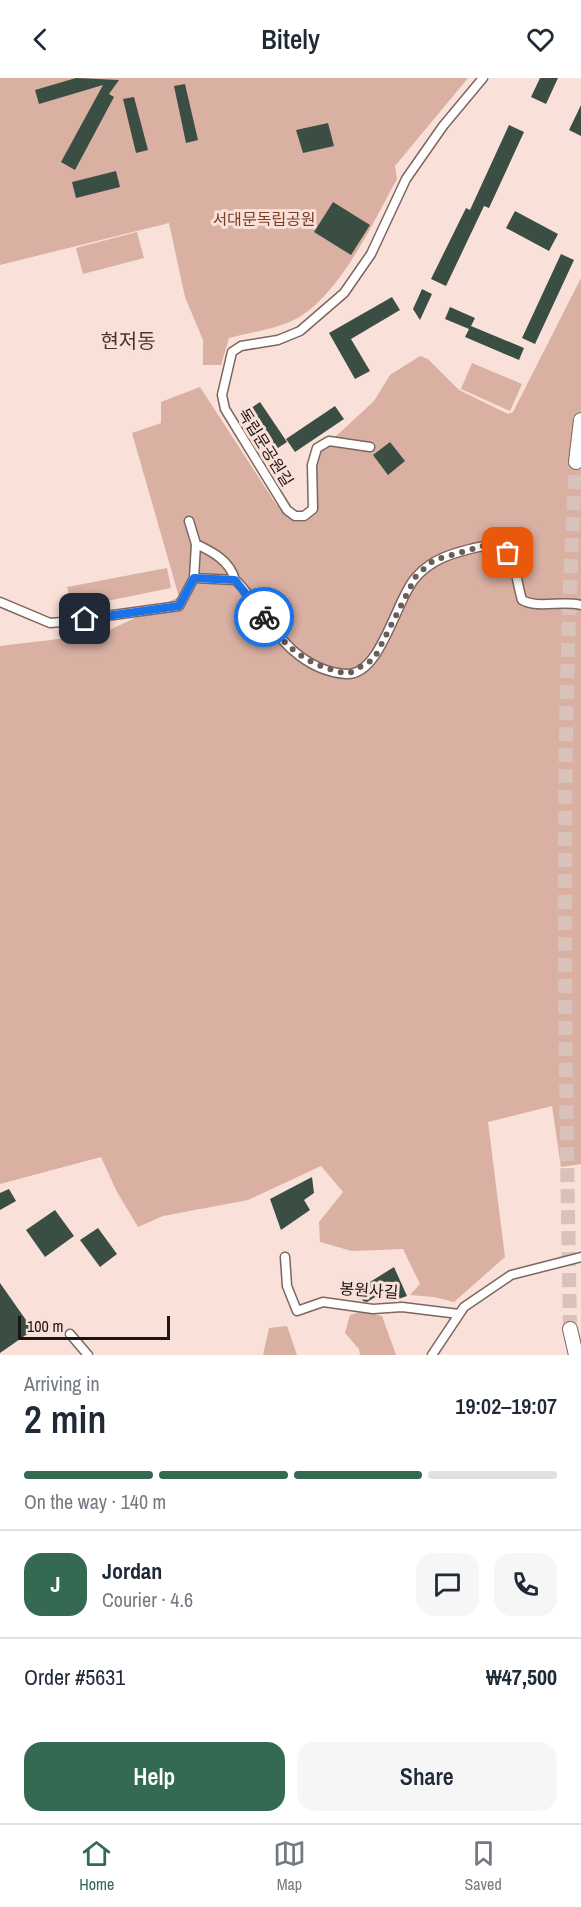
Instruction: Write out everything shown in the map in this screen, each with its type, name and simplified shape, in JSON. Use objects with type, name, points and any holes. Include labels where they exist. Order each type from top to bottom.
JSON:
[{"type":"main road","points":[[576,462],[581,420]]},
{"type":"main road","points":[[570,1329],[576,1355]]},
{"type":"street","name":"독립문공원길","points":[[370,447],[329,441],[317,448],[312,465],[313,509],[304,516],[295,516],[287,510],[225,409],[222,395],[232,352],[241,346],[278,340],[300,331],[344,293],[371,254],[406,178],[443,126],[483,78]]},
{"type":"street","points":[[0,602],[50,623],[179,606],[194,578],[196,544],[189,521]]},
{"type":"street","points":[[196,544],[214,552],[233,572],[235,580],[282,639],[302,658],[321,668],[348,674],[374,659],[416,576],[434,560],[459,552],[490,544],[499,545],[513,559],[522,600],[528,603],[569,602],[581,605]]},
{"type":"street","points":[[194,578],[235,580]]},
{"type":"street","name":"봉원사길","points":[[285,1257],[287,1286],[297,1311],[323,1302],[373,1309],[402,1307],[459,1314]]},
{"type":"street","points":[[432,1355],[464,1307],[511,1275],[581,1257]]},
{"type":"street","points":[[70,1334],[88,1355]]},
{"type":"green space","name":"서대문독립공원","points":[[0,78],[468,78],[395,166],[397,179],[365,239],[337,281],[321,299],[305,313],[287,323],[229,338],[221,365],[203,365],[203,340],[185,297],[169,223],[0,265]]},
{"type":"green space","points":[[137,232],[144,258],[83,274],[76,248]]},
{"type":"green space","points":[[581,278],[581,1164],[561,1167],[552,1106],[488,1122],[505,1257],[454,1302],[410,1295],[420,1284],[403,1249],[352,1251],[320,1242],[319,1222],[343,1192],[321,1166],[248,1200],[163,1216],[138,1227],[117,1192],[101,1157],[0,1184],[0,646],[101,634],[179,597],[132,433],[161,423],[161,402],[200,387],[276,504],[293,521],[303,522],[316,510],[315,465],[320,451],[374,401],[390,375],[420,356],[428,359],[459,390],[508,414],[513,412]]},
{"type":"green space","points":[[472,363],[522,384],[510,411],[461,389]]},
{"type":"green space","points":[[167,568],[171,588],[72,608],[67,587]]},
{"type":"green space","points":[[363,1311],[382,1316],[396,1355],[360,1355],[359,1349],[345,1333],[350,1315]]},
{"type":"green space","points":[[287,1326],[297,1355],[263,1355],[269,1328]]},
{"type":"building","points":[[76,78],[119,80],[109,94],[114,97],[75,170],[61,162],[103,85],[39,104],[35,90]]},
{"type":"building","points":[[540,78],[558,78],[546,104],[531,97]]},
{"type":"building","points":[[185,84],[198,140],[186,143],[174,86]]},
{"type":"building","points":[[134,97],[148,150],[136,153],[123,99]]},
{"type":"building","points":[[581,105],[581,136],[569,130]]},
{"type":"building","points":[[328,123],[334,146],[303,153],[296,130]]},
{"type":"building","points":[[509,125],[524,132],[489,208],[484,206],[446,286],[431,279],[466,208],[470,210]]},
{"type":"building","points":[[116,171],[120,187],[76,198],[72,182]]},
{"type":"building","points":[[333,202],[370,225],[351,255],[314,232]]},
{"type":"building","points":[[515,211],[558,234],[549,251],[506,228]]},
{"type":"building","points":[[561,254],[574,260],[535,344],[522,338]]},
{"type":"building","points":[[422,289],[432,294],[420,320],[413,309]]},
{"type":"building","points":[[392,297],[400,310],[351,339],[370,371],[355,379],[329,333]]},
{"type":"building","points":[[450,307],[475,318],[471,326],[524,348],[519,360],[465,337],[469,329],[445,319]]},
{"type":"building","points":[[260,402],[287,442],[275,450],[248,410]]},
{"type":"building","points":[[335,406],[344,419],[295,452],[286,439]]},
{"type":"building","points":[[390,442],[405,461],[388,475],[373,455]]},
{"type":"building","points":[[312,1177],[314,1193],[304,1200],[310,1210],[281,1230],[270,1199]]},
{"type":"building","points":[[9,1189],[16,1201],[0,1210],[0,1193]]},
{"type":"building","points":[[55,1210],[74,1236],[45,1257],[26,1230]]},
{"type":"building","points":[[98,1228],[117,1254],[100,1267],[80,1240]]},
{"type":"building","points":[[394,1267],[407,1296],[393,1301],[387,1290],[367,1302],[363,1301],[357,1290]]},
{"type":"building","points":[[0,1283],[33,1330],[0,1353]]},
{"type":"tunnel","points":[[570,1329],[565,1004],[565,787],[576,462]]},
{"type":"way so far","points":[[264,617],[288,646],[302,658],[321,668],[348,674],[362,669],[374,659],[416,576],[434,560],[490,544],[499,545],[508,553]]},
{"type":"district","name":"현저동","points":[[128,340]]},
{"type":"route","points":[[85,619],[179,606],[194,578],[235,580],[264,617]]}]
